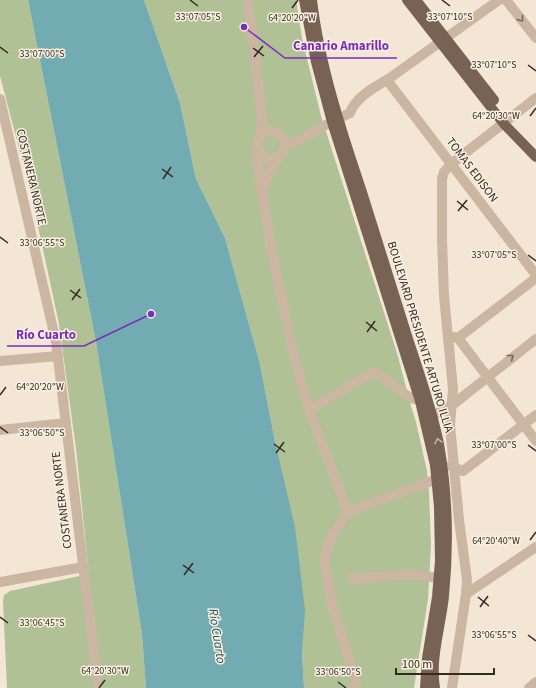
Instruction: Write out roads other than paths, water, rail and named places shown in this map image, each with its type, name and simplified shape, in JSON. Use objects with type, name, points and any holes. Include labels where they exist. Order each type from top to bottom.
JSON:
[{"type":"main road","name":"BOULEVARD PRESIDENTE ARTURO ILLIA","points":[[304,0],[316,62],[424,402],[447,507],[447,562],[444,598],[435,658],[434,681],[436,688]]},
{"type":"main road","name":"BOULEVARD PRESIDENTE ARTURO ILLIA","points":[[312,0],[335,120]]},
{"type":"main road","points":[[407,0],[443,41],[536,157]]},
{"type":"main road","points":[[416,0],[443,41]]},
{"type":"main road","points":[[507,122],[536,147]]},
{"type":"main road","name":"BOULEVARD PRESIDENTE ARTURO ILLIA","points":[[424,402],[435,415],[440,530],[438,578],[433,626],[427,658],[425,688]]},
{"type":"street","points":[[248,0],[264,133]]},
{"type":"street","points":[[257,148],[259,153],[270,159],[335,120],[350,113],[352,106],[376,86],[388,80],[499,0]]},
{"type":"street","points":[[506,0],[536,38]]},
{"type":"street","name":"TOMAS EDISON","points":[[388,80],[536,275]]},
{"type":"street","points":[[452,688],[467,580],[458,520],[450,425],[453,389],[453,337],[444,296],[442,179],[444,172],[451,164],[536,98]]},
{"type":"street","name":"COSTANERA NORTE","points":[[0,99],[3,124],[56,342],[98,688]]},
{"type":"street","points":[[297,142],[277,132],[264,133],[257,141],[257,161],[271,247],[293,352],[309,410],[348,512]]},
{"type":"street","points":[[262,191],[269,173],[282,152],[284,138],[281,135]]},
{"type":"street","points":[[453,337],[536,278]]},
{"type":"street","points":[[453,337],[487,376],[536,441]]},
{"type":"street","points":[[435,415],[451,406],[536,338]]},
{"type":"street","points":[[0,361],[58,356]]},
{"type":"street","points":[[309,410],[371,373],[376,373],[381,376],[406,395],[424,402]]},
{"type":"street","points":[[435,415],[446,399],[452,382]]},
{"type":"street","points":[[438,464],[463,471],[536,415]]},
{"type":"street","points":[[0,430],[66,423]]},
{"type":"street","points":[[357,687],[332,604],[324,558],[333,534],[348,512],[437,479]]},
{"type":"street","points":[[466,594],[536,546]]},
{"type":"street","points":[[0,582],[83,567]]},
{"type":"street","points":[[352,579],[411,574],[438,578]]},
{"type":"street","points":[[529,688],[536,682]]},
{"type":"water","points":[[28,0],[144,0],[180,103],[196,179],[225,238],[260,364],[275,442],[295,527],[305,610],[302,652],[304,688],[146,688],[142,634],[96,342]]},
{"type":"place","name":"Canario Amarillo","points":[[244,27]]},
{"type":"place","name":"Río Cuarto","points":[[151,314]]}]
